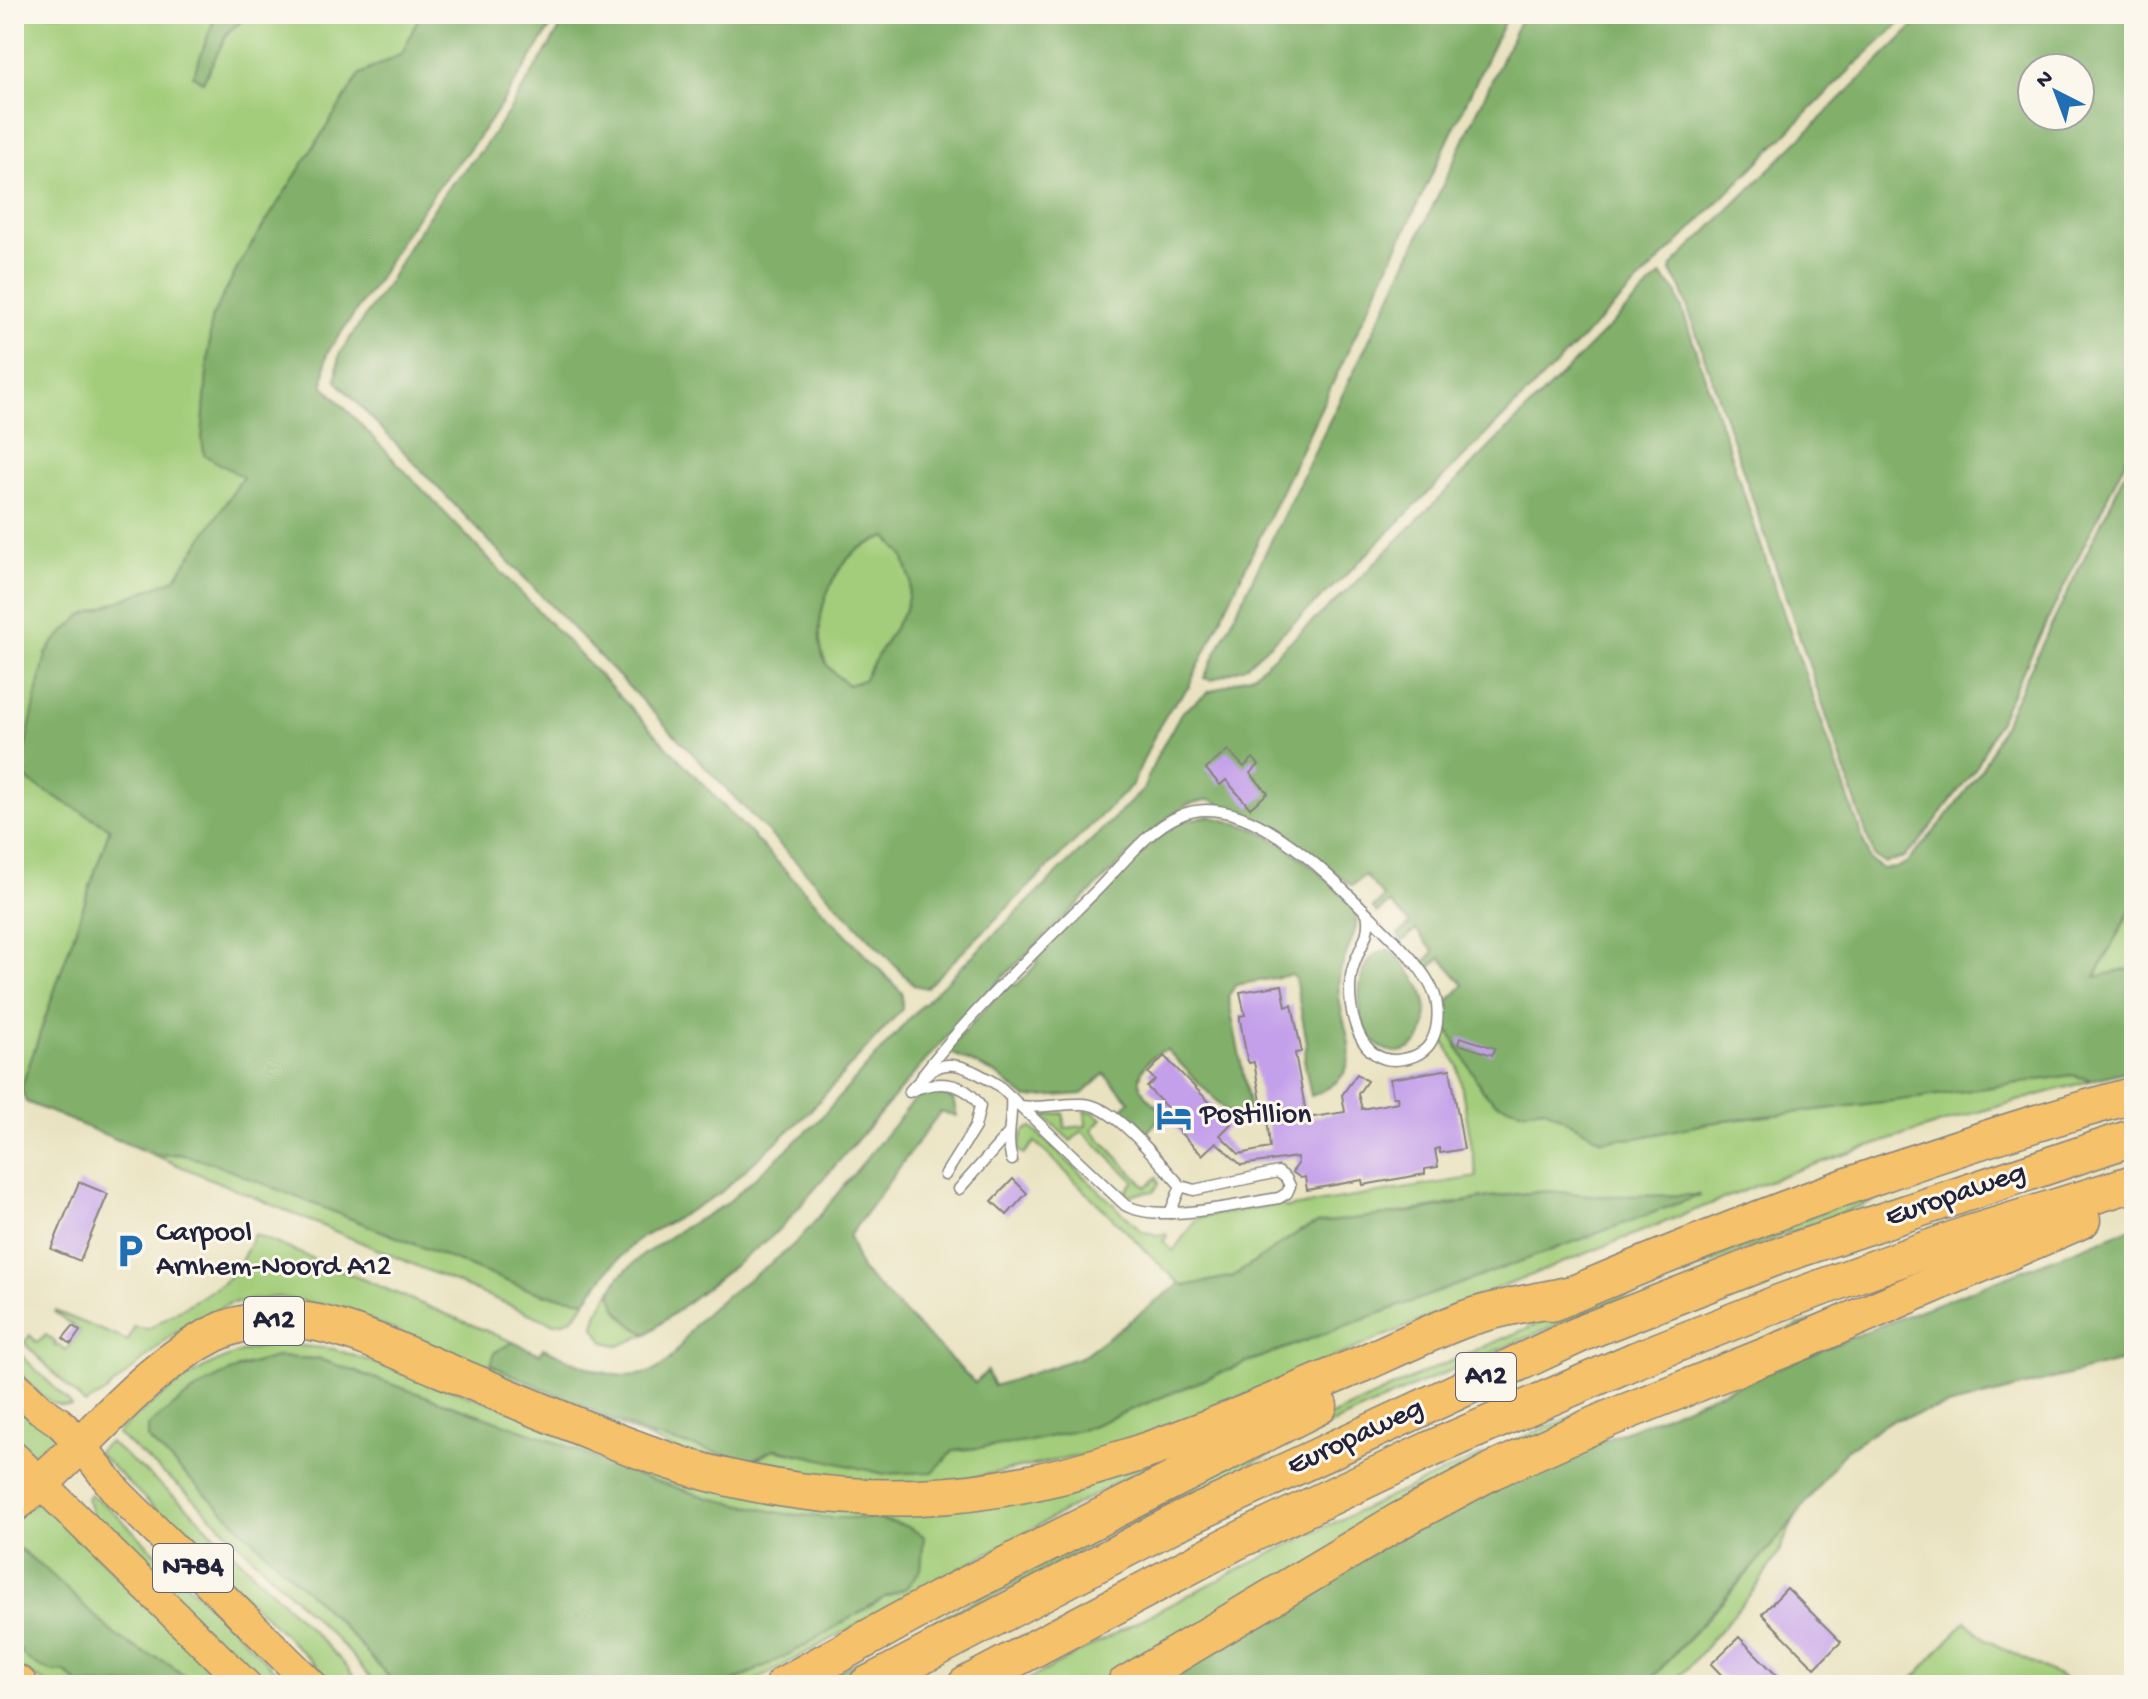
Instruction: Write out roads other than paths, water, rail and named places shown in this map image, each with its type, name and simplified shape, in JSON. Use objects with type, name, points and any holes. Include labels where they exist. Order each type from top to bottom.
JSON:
[{"type":"highway","name":"A12","points":[[783,1685],[939,1599],[1334,1399],[1572,1294],[1700,1242],[1883,1174],[2134,1095]]},
{"type":"highway","name":"Europaweg","points":[[867,1685],[1173,1524],[1587,1331],[1784,1254],[2134,1137]]},
{"type":"highway","name":"Europaweg","points":[[966,1685],[1233,1543],[1429,1450],[1636,1360],[1779,1303],[1966,1235],[2134,1183]]},
{"type":"highway","points":[[1125,1685],[1373,1536],[1492,1471],[1608,1419],[1801,1342],[2134,1198]]},
{"type":"highway","name":"A12","points":[[81,1445],[121,1404],[183,1353],[214,1333],[233,1326],[294,1320],[329,1326],[397,1350],[634,1449],[692,1468],[771,1486],[850,1496],[918,1497],[973,1493],[1026,1485],[1090,1469],[1213,1427],[1468,1318],[1572,1294]]},
{"type":"highway","points":[[28,1494],[81,1445]]},
{"type":"highway","points":[[14,1682],[19,1685]]},
{"type":"main road","name":"N784","points":[[14,1384],[81,1445],[117,1492],[312,1685]]},
{"type":"main road","name":"N784","points":[[14,1457],[28,1494],[246,1685]]},
{"type":"lane","points":[[945,1175],[975,1127],[980,1106],[957,1085],[925,1085],[909,1092],[953,1036],[1002,984],[1149,838],[1179,816],[1194,812],[1219,812],[1253,822],[1319,866],[1367,913],[1422,973],[1436,1000],[1434,1038],[1428,1047],[1406,1059],[1384,1059],[1372,1052],[1362,1041],[1355,1024],[1351,972],[1369,931],[1367,913]]},
{"type":"lane","points":[[923,1074],[934,1067],[962,1066],[998,1085],[1125,1205],[1138,1212],[1170,1213],[1279,1198],[1287,1193],[1290,1186],[1278,1172],[1194,1190],[1181,1186],[1118,1120],[1099,1107],[1084,1103],[1037,1108],[1021,1106]]},
{"type":"lane","points":[[959,1189],[1008,1134],[1011,1097]]},
{"type":"lane","points":[[1008,1134],[1012,1160]]},
{"type":"lane","points":[[1170,1213],[1181,1186]]},
{"type":"place","name":"Postillion","points":[[1174,1116]]},
{"type":"place","name":"Carpool Arnhem-Noord A12","points":[[130,1251]]}]
